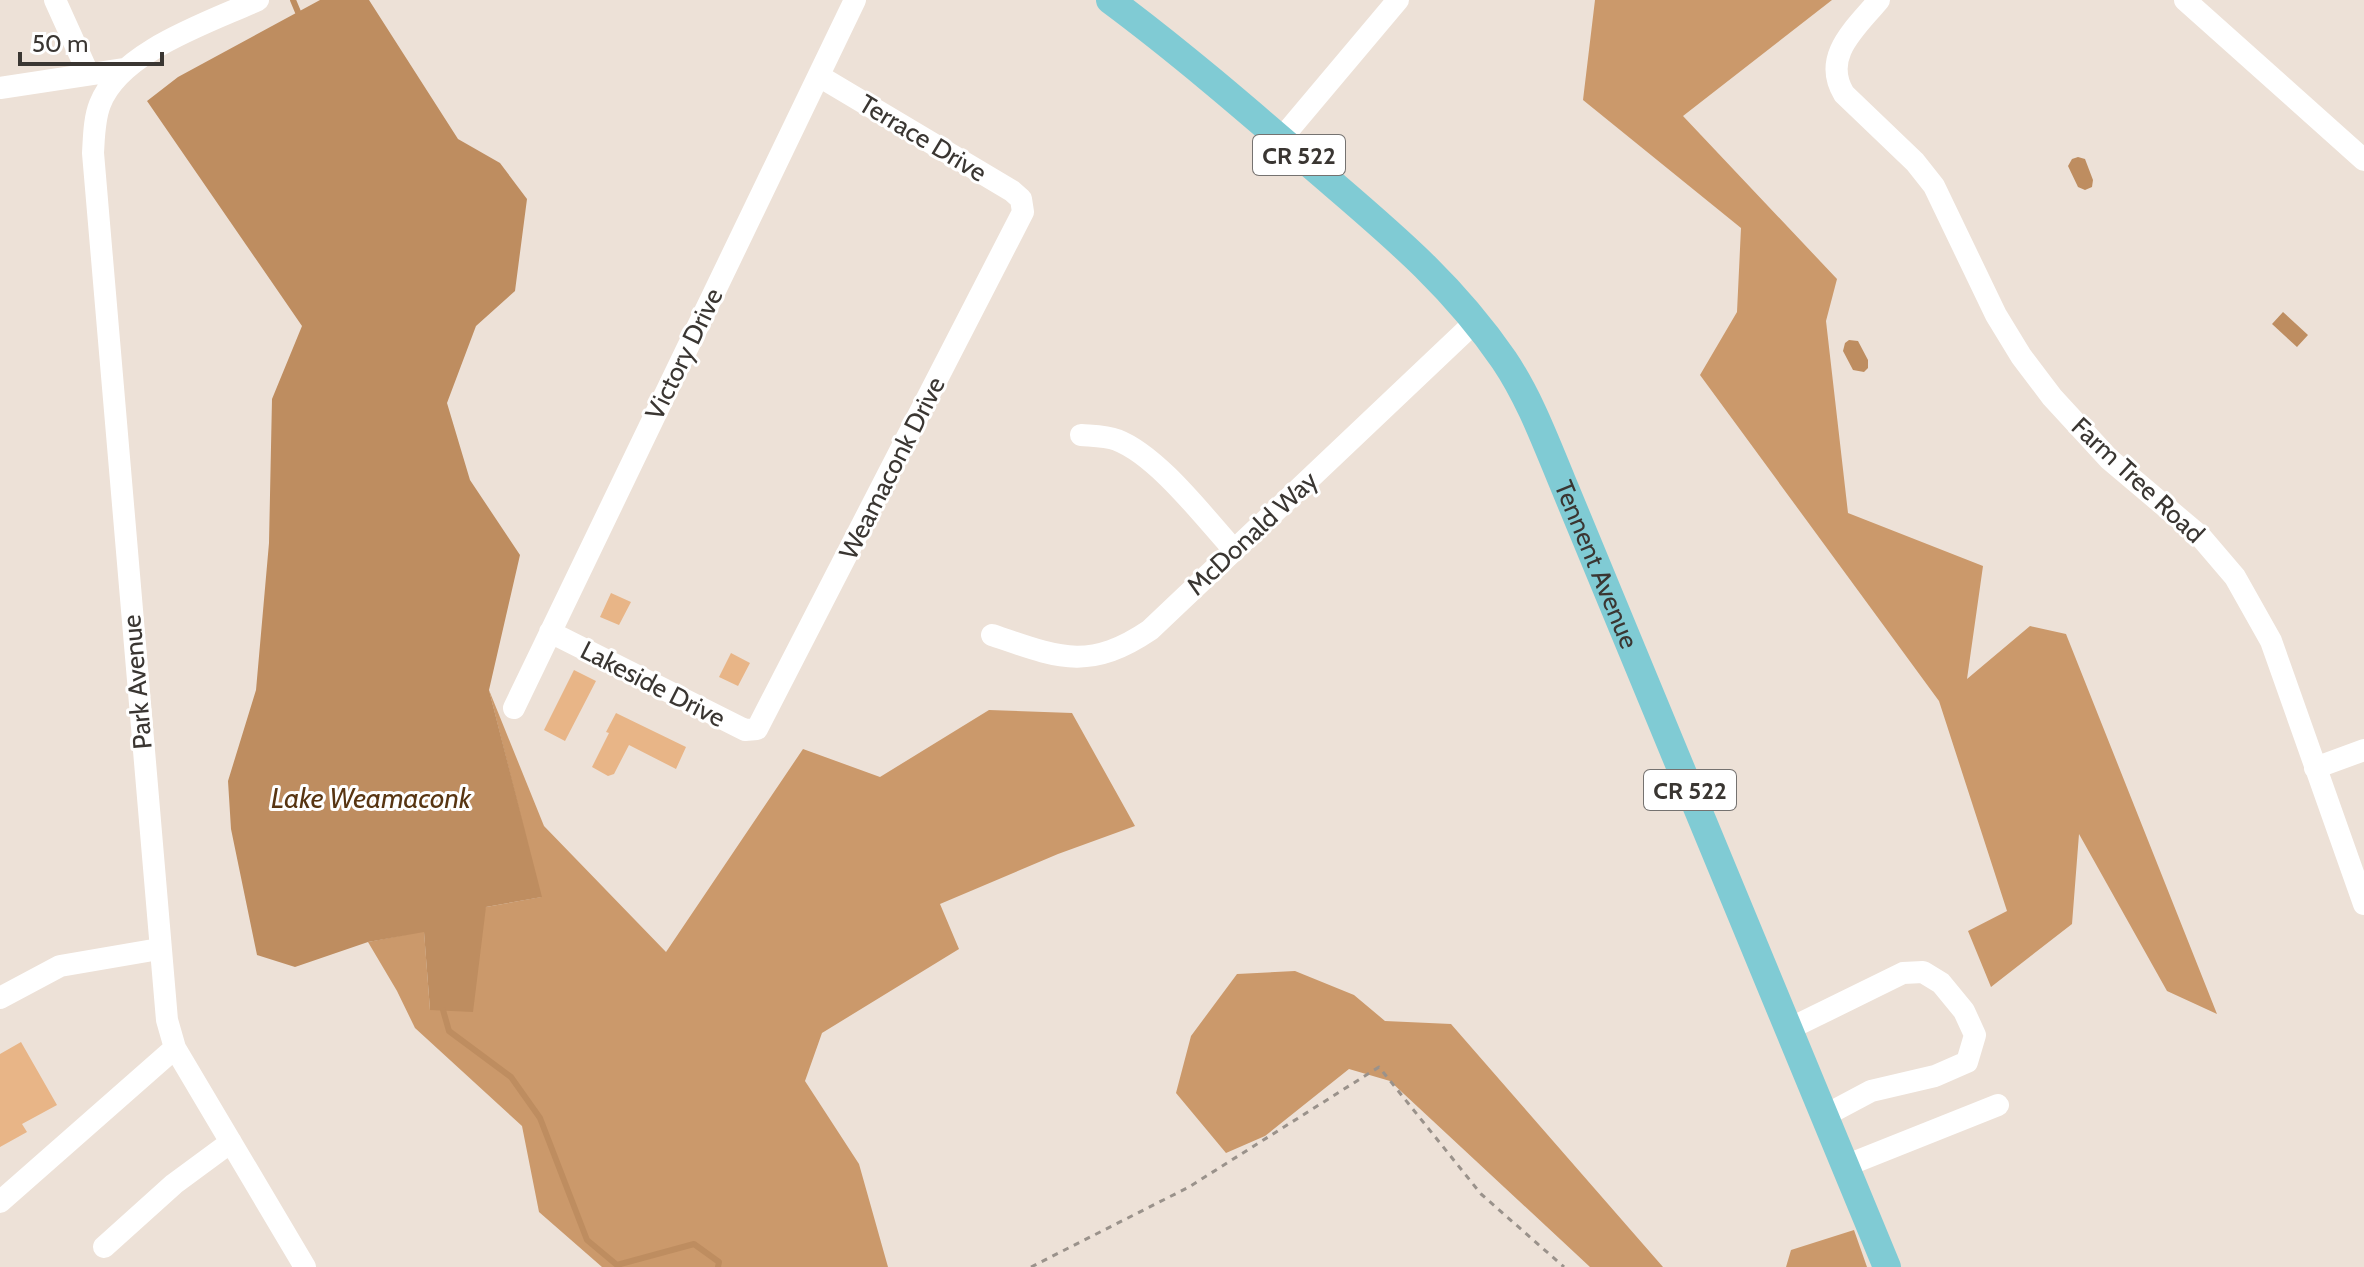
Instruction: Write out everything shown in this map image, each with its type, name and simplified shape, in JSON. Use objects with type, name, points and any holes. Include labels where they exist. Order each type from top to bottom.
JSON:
[{"type":"main road","name":"Tennent Avenue","points":[[1110,0],[1281,139],[1409,250],[1476,321],[1506,364],[1532,410],[1887,1267]]},
{"type":"street","points":[[55,0],[88,73]]},
{"type":"street","points":[[0,88],[125,69],[164,44],[258,0]]},
{"type":"street","name":"Victory Drive","points":[[514,708],[855,0]]},
{"type":"street","points":[[1281,139],[1398,0]]},
{"type":"street","name":"Farm Tree Road","points":[[1879,0],[1840,49],[1836,77],[1844,94],[1915,162],[1934,186],[1996,315],[2044,387],[2101,451],[2200,536],[2235,577],[2271,641],[2364,904]]},
{"type":"street","points":[[2185,0],[2364,160]]},
{"type":"street","name":"Park Avenue","points":[[125,69],[100,102],[93,153],[167,1020],[175,1048],[305,1267]]},
{"type":"street","name":"Terrace Drive","points":[[819,76],[1012,191],[1023,205]]},
{"type":"street","name":"Weamaconk Drive","points":[[757,729],[1023,205]]},
{"type":"street","name":"McDonald Way","points":[[992,635],[1064,657],[1086,657],[1112,651],[1150,630],[1476,321]]},
{"type":"street","points":[[1081,435],[1115,439],[1156,465],[1234,550]]},
{"type":"street","name":"Lakeside Drive","points":[[550,632],[745,730],[757,729]]},
{"type":"street","points":[[2315,768],[2364,750]]},
{"type":"street","points":[[0,998],[60,966],[159,949]]},
{"type":"street","points":[[1789,1029],[1903,973],[1923,972],[1941,983],[1964,1011],[1975,1035],[1967,1062],[1935,1076],[1871,1091],[1824,1116]]},
{"type":"street","points":[[0,1202],[175,1048]]},
{"type":"street","points":[[1845,1166],[1998,1105]]},
{"type":"street","points":[[104,1247],[174,1184],[231,1142]]},
{"type":"path","points":[[1031,1267],[1189,1187],[1379,1067],[1481,1194],[1564,1267]]},
{"type":"shaded area","points":[[1595,0],[1832,0],[1683,116],[1837,279],[1826,321],[1848,513],[1983,566],[1967,679],[2030,626],[2066,634],[2217,1014],[2167,991],[2079,834],[2072,924],[1991,987],[1968,931],[2007,911],[1939,701],[1700,375],[1737,312],[1741,228],[1583,100]]},
{"type":"shaded area","points":[[489,690],[544,826],[666,952],[803,749],[880,777],[989,710],[1072,713],[1135,826],[1058,854],[940,904],[959,949],[822,1033],[805,1081],[859,1164],[888,1267],[602,1267],[539,1212],[522,1126],[415,1028],[368,942],[424,931],[430,1010],[486,907],[541,897]]},
{"type":"shaded area","points":[[1295,971],[1354,995],[1385,1021],[1451,1024],[1663,1267],[1590,1267],[1390,1081],[1349,1069],[1265,1136],[1226,1153],[1176,1093],[1191,1036],[1237,974]]},
{"type":"shaded area","points":[[1854,1230],[1867,1267],[1786,1267],[1791,1250]]},
{"type":"water","name":"Lake Weamaconk","points":[[320,0],[369,0],[458,139],[500,163],[527,199],[515,291],[476,326],[447,403],[470,480],[520,555],[489,690],[542,897],[486,907],[473,1012],[430,1010],[424,932],[368,942],[295,967],[257,955],[231,829],[228,781],[256,690],[269,543],[272,399],[302,326],[147,101],[178,77]]},
{"type":"water","points":[[2072,159],[2085,159],[2093,180],[2092,187],[2085,190],[2078,187],[2068,166]]},
{"type":"water","points":[[2283,312],[2308,335],[2297,347],[2272,324]]},
{"type":"water","points":[[1849,340],[1858,341],[1868,360],[1868,368],[1864,372],[1853,370],[1843,351]]},
{"type":"building","points":[[611,593],[631,602],[619,625],[600,617]]},
{"type":"building","points":[[731,653],[750,663],[738,686],[719,677]]},
{"type":"building","points":[[574,670],[596,681],[565,741],[544,730]]},
{"type":"building","points":[[616,713],[686,747],[676,769],[629,745],[614,774],[608,776],[592,767]]},
{"type":"building","points":[[21,1042],[57,1105],[22,1124],[27,1132],[0,1147],[0,1054]]},
{"type":"waterway","points":[[293,0],[298,12]]},
{"type":"waterway","points":[[443,1010],[449,1031],[511,1077],[540,1118],[587,1240],[617,1265],[694,1244],[719,1262],[718,1267]]}]
